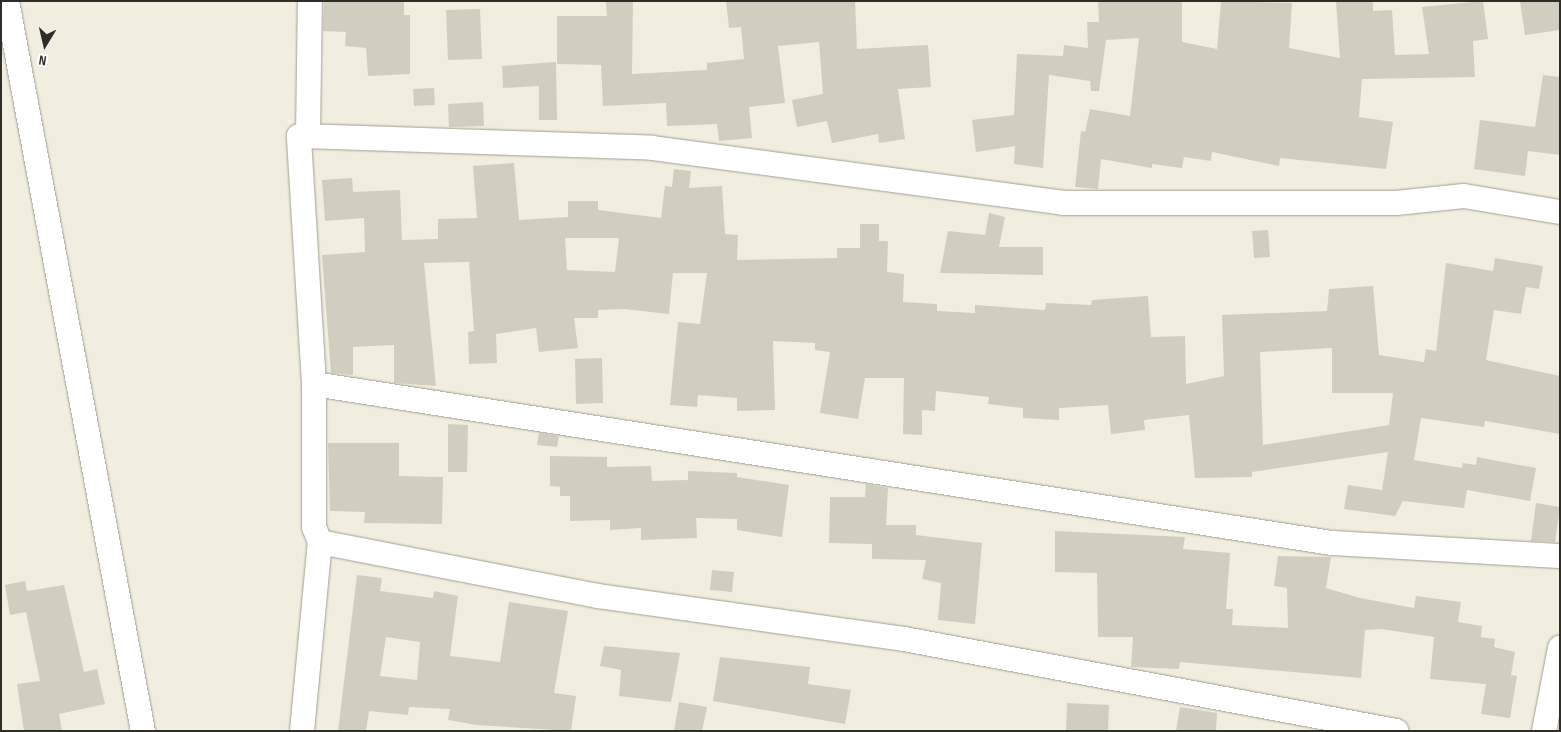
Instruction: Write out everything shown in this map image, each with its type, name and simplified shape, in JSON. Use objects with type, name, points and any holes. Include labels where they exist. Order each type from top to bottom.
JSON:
[{"type":"street","points":[[7,1],[143,731]]},
{"type":"street","points":[[308,136],[310,1]]},
{"type":"street","points":[[302,731],[320,542],[314,527],[314,384],[299,136],[652,148],[1063,203],[1396,202],[1464,196],[1560,212]]},
{"type":"street","points":[[314,384],[1332,543],[1560,556]]},
{"type":"street","points":[[320,542],[598,596],[904,640],[1396,731]]},
{"type":"street","points":[[1544,731],[1560,648]]},
{"type":"building","points":[[324,1],[404,1],[404,15],[410,15],[410,74],[368,76],[366,48],[345,46],[346,32],[323,31]]},
{"type":"building","points":[[606,1],[633,1],[632,74],[707,70],[707,63],[744,59],[741,27],[729,28],[726,1],[855,1],[857,49],[928,45],[931,87],[898,89],[905,139],[879,143],[878,134],[832,143],[827,121],[797,127],[792,100],[823,94],[819,42],[778,46],[785,103],[749,107],[752,138],[719,141],[717,124],[667,126],[666,103],[603,106],[601,65],[557,64],[557,16],[607,16]]},
{"type":"building","points":[[1098,1],[1182,1],[1182,42],[1217,49],[1221,1],[1292,3],[1289,48],[1340,58],[1336,1],[1373,1],[1373,11],[1392,10],[1395,55],[1429,54],[1422,7],[1483,1],[1488,39],[1473,41],[1475,77],[1362,79],[1359,117],[1393,122],[1386,169],[1280,158],[1279,166],[1212,152],[1211,161],[1184,157],[1182,168],[1152,164],[1152,168],[1101,159],[1098,189],[1075,187],[1081,131],[1085,132],[1090,109],[1130,116],[1139,38],[1106,40],[1099,91],[1091,91],[1090,81],[1049,75],[1043,168],[1014,164],[1015,146],[976,152],[972,120],[1014,115],[1017,54],[1063,56],[1064,45],[1088,48],[1087,22],[1099,22]]},
{"type":"building","points":[[1520,1],[1560,1],[1560,30],[1525,35]]},
{"type":"building","points":[[480,9],[482,59],[448,60],[446,10]]},
{"type":"building","points":[[556,62],[557,120],[539,120],[539,86],[503,88],[502,66]]},
{"type":"building","points":[[1543,75],[1560,77],[1560,155],[1528,151],[1525,176],[1474,169],[1480,120],[1535,127]]},
{"type":"building","points":[[434,88],[435,105],[414,106],[413,89]]},
{"type":"building","points":[[483,102],[484,126],[449,127],[448,104]]},
{"type":"building","points":[[514,163],[519,220],[568,217],[568,201],[598,201],[598,210],[661,218],[665,186],[672,187],[674,169],[691,171],[689,188],[722,186],[725,234],[738,235],[737,260],[837,258],[837,248],[860,248],[860,224],[879,224],[879,241],[888,241],[887,272],[904,274],[903,302],[937,304],[937,311],[975,313],[975,305],[1045,310],[1046,303],[1091,305],[1092,300],[1148,296],[1151,337],[1185,336],[1186,384],[1224,376],[1222,315],[1327,311],[1329,289],[1373,286],[1379,355],[1424,362],[1426,349],[1436,351],[1446,263],[1493,271],[1495,258],[1543,266],[1539,289],[1526,287],[1521,314],[1494,310],[1486,360],[1560,376],[1560,434],[1485,421],[1484,427],[1421,418],[1414,460],[1462,468],[1463,463],[1476,465],[1477,457],[1536,468],[1530,501],[1467,490],[1464,508],[1403,501],[1395,516],[1344,509],[1348,485],[1382,490],[1388,452],[1252,472],[1252,477],[1195,478],[1189,415],[1144,420],[1145,430],[1111,434],[1108,405],[1059,408],[1059,420],[1023,418],[1023,408],[988,404],[989,397],[936,391],[935,411],[922,410],[922,435],[903,434],[904,378],[865,378],[858,419],[820,413],[830,352],[815,350],[815,343],[773,341],[775,410],[737,411],[737,398],[698,395],[697,407],[670,405],[678,322],[700,324],[707,273],[673,273],[669,314],[624,309],[598,310],[598,318],[574,318],[578,348],[539,352],[536,328],[496,334],[497,363],[469,364],[468,332],[474,331],[469,262],[424,263],[436,386],[394,383],[394,345],[353,347],[353,375],[331,373],[322,255],[365,252],[364,218],[325,221],[322,180],[352,178],[353,192],[400,190],[402,240],[438,239],[438,219],[477,218],[473,166]],"holes":[[[565,238],[619,238],[615,272],[567,270]],[[1332,348],[1332,393],[1393,393],[1389,425],[1263,445],[1260,352]]]},
{"type":"building","points":[[989,213],[1005,217],[999,247],[1043,247],[1043,275],[940,273],[948,231],[985,235]]},
{"type":"building","points":[[1268,230],[1270,257],[1254,258],[1252,231]]},
{"type":"building","points":[[602,358],[603,403],[576,404],[575,359]]},
{"type":"building","points":[[448,424],[468,425],[467,472],[448,472]]},
{"type":"building","points":[[539,433],[559,436],[557,447],[537,445]]},
{"type":"building","points":[[328,443],[399,443],[399,476],[443,477],[442,524],[364,523],[365,512],[330,511]]},
{"type":"building","points":[[550,456],[607,457],[607,467],[651,466],[652,481],[688,480],[688,471],[737,473],[737,477],[789,485],[782,537],[737,530],[737,519],[696,518],[697,538],[641,540],[641,528],[610,530],[610,520],[570,521],[570,496],[560,496],[560,487],[550,486]]},
{"type":"building","points":[[866,484],[888,488],[886,525],[916,525],[916,535],[982,543],[975,624],[938,620],[941,583],[922,579],[926,560],[872,559],[872,544],[829,543],[830,497],[865,497]]},
{"type":"building","points":[[1536,503],[1560,507],[1555,542],[1531,541]]},
{"type":"building","points":[[1055,531],[1185,537],[1183,549],[1230,553],[1226,609],[1233,609],[1232,625],[1288,628],[1287,588],[1274,586],[1278,556],[1331,557],[1326,588],[1360,598],[1414,608],[1416,596],[1461,602],[1458,622],[1482,626],[1481,637],[1495,639],[1494,647],[1515,652],[1511,675],[1517,676],[1510,718],[1481,714],[1486,684],[1430,679],[1434,637],[1381,629],[1365,630],[1361,678],[1180,662],[1179,669],[1131,667],[1133,637],[1098,637],[1097,573],[1055,572]]},
{"type":"building","points":[[712,570],[734,572],[732,592],[710,590]]},
{"type":"building","points":[[357,575],[382,578],[380,591],[433,598],[434,591],[458,596],[450,656],[500,662],[509,602],[568,611],[554,693],[576,696],[571,731],[477,725],[448,720],[450,709],[409,707],[408,715],[369,711],[366,731],[338,731]],"holes":[[[386,637],[420,642],[417,680],[380,676]]]},
{"type":"building","points":[[25,581],[27,591],[64,585],[84,672],[97,669],[105,704],[59,714],[62,731],[24,731],[17,684],[40,681],[26,612],[10,615],[5,585]]},
{"type":"building","points":[[604,646],[680,653],[671,702],[619,696],[621,670],[600,666]]},
{"type":"building","points":[[720,657],[810,667],[808,684],[851,690],[845,724],[713,701]]},
{"type":"building","points":[[679,702],[707,707],[702,731],[674,731]]},
{"type":"building","points":[[1067,703],[1109,705],[1108,731],[1066,731]]},
{"type":"building","points":[[1180,707],[1217,713],[1216,731],[1176,731]]}]
